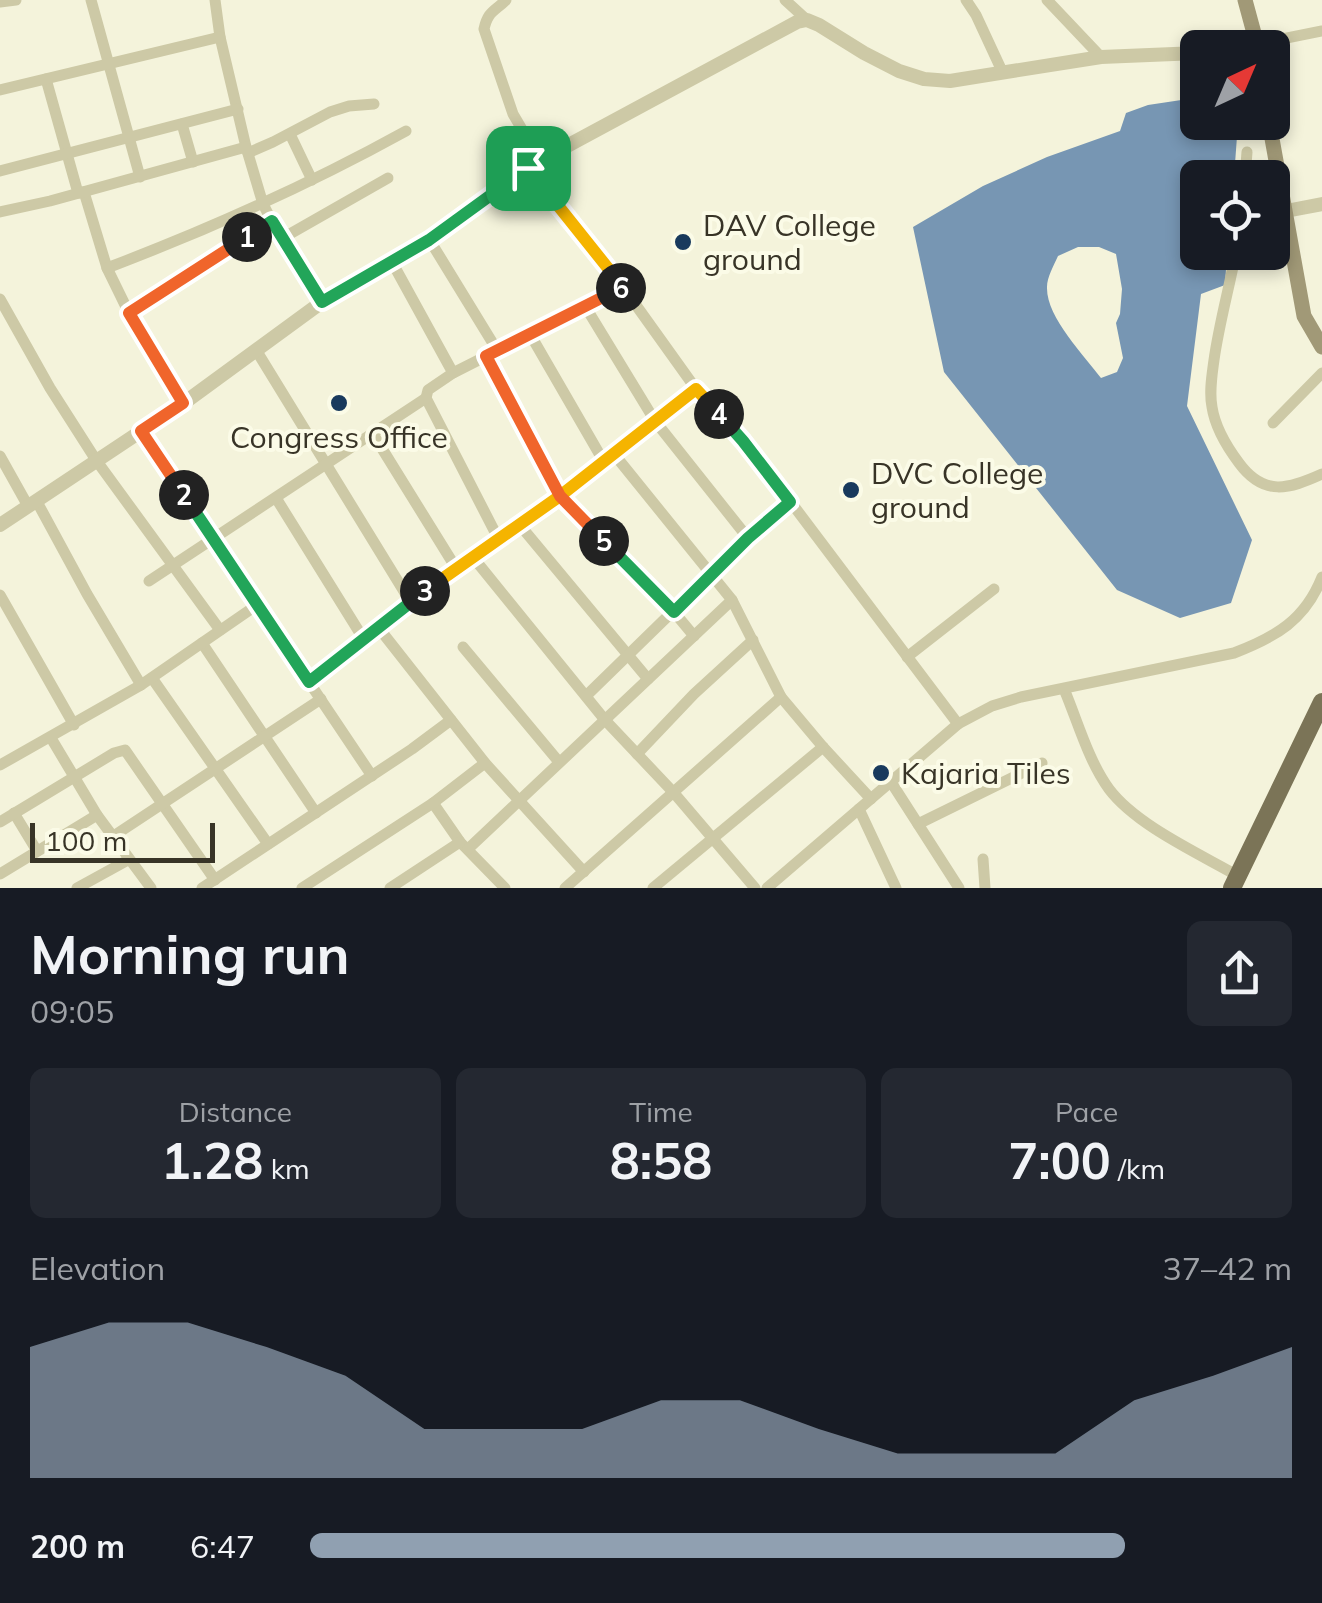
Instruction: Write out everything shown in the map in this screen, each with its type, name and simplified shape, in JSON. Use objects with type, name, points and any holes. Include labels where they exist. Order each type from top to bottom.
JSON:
[{"type":"main road","points":[[1245,0],[1253,30]]},
{"type":"main road","points":[[1290,234],[1304,316],[1322,347]]},
{"type":"main road","points":[[1304,316],[1322,336]]},
{"type":"main road","points":[[1235,882],[1322,702]]},
{"type":"street","points":[[0,2],[16,0]]},
{"type":"street","points":[[91,0],[140,177]]},
{"type":"street","points":[[216,0],[220,37],[263,204],[322,302]]},
{"type":"street","points":[[506,0],[491,11],[484,29],[512,114],[534,164],[696,389],[743,441],[958,724]]},
{"type":"street","points":[[785,0],[807,20],[899,71],[924,79],[950,81],[1101,58],[1180,54]]},
{"type":"street","points":[[966,0],[1002,71]]},
{"type":"street","points":[[1047,0],[1101,58]]},
{"type":"street","points":[[0,525],[183,403],[322,302],[429,240],[534,164],[807,20]]},
{"type":"street","points":[[1290,38],[1322,30]]},
{"type":"street","points":[[0,90],[220,37]]},
{"type":"street","points":[[46,79],[78,193],[84,192]]},
{"type":"street","points":[[0,212],[247,150],[290,134],[330,112],[374,104]]},
{"type":"street","points":[[0,171],[238,109]]},
{"type":"street","points":[[182,124],[192,162]]},
{"type":"street","points":[[107,268],[263,204],[406,131]]},
{"type":"street","points":[[290,134],[312,180]]},
{"type":"street","points":[[1246,160],[1247,152]]},
{"type":"street","points":[[281,238],[388,178]]},
{"type":"street","points":[[84,192],[107,268],[183,403]]},
{"type":"street","points":[[1290,210],[1322,204]]},
{"type":"street","points":[[129,313],[272,221]]},
{"type":"street","points":[[429,240],[492,353],[560,496],[694,636]]},
{"type":"street","points":[[392,262],[453,373]]},
{"type":"street","points":[[1232,270],[1211,383],[1212,407],[1220,432],[1245,470],[1263,484],[1277,488],[1294,486],[1322,474]]},
{"type":"street","points":[[498,538],[426,398],[428,390],[453,373],[623,287]]},
{"type":"street","points":[[0,300],[96,460],[220,630]]},
{"type":"street","points":[[585,306],[655,421],[748,538]]},
{"type":"street","points":[[530,334],[609,458],[732,600],[782,697],[871,800]]},
{"type":"street","points":[[256,350],[410,602]]},
{"type":"street","points":[[1273,423],[1322,372]]},
{"type":"street","points":[[309,682],[472,556],[560,496],[696,389]]},
{"type":"street","points":[[150,581],[426,398]]},
{"type":"street","points":[[141,431],[372,776]]},
{"type":"street","points":[[373,434],[456,568]]},
{"type":"street","points":[[0,456],[146,682],[216,768],[268,844]]},
{"type":"street","points":[[276,498],[363,638]]},
{"type":"street","points":[[586,696],[790,502]]},
{"type":"street","points":[[518,524],[648,679]]},
{"type":"street","points":[[472,556],[605,720],[755,888]]},
{"type":"street","points":[[767,888],[958,724],[992,706],[1021,697],[1234,653],[1266,640],[1301,614],[1315,596],[1322,576]]},
{"type":"street","points":[[907,658],[994,589]]},
{"type":"street","points":[[0,595],[74,725]]},
{"type":"street","points":[[390,888],[464,846],[519,800],[732,600]]},
{"type":"street","points":[[1,763],[146,682],[258,605]]},
{"type":"street","points":[[378,627],[485,763],[584,872]]},
{"type":"street","points":[[637,754],[752,640]]},
{"type":"street","points":[[202,643],[316,813]]},
{"type":"street","points":[[463,647],[558,762]]},
{"type":"street","points":[[1064,689],[1097,768],[1118,800],[1235,882]]},
{"type":"street","points":[[566,888],[782,697]]},
{"type":"street","points":[[112,837],[321,700]]},
{"type":"street","points":[[202,888],[451,720]]},
{"type":"street","points":[[51,738],[97,815],[151,888]]},
{"type":"street","points":[[653,888],[822,747]]},
{"type":"street","points":[[0,822],[125,750],[215,880]]},
{"type":"street","points":[[302,888],[433,803],[485,763]]},
{"type":"street","points":[[918,824],[1042,763]]},
{"type":"street","points":[[891,782],[959,888]]},
{"type":"street","points":[[433,803],[464,846],[506,888]]},
{"type":"street","points":[[859,810],[896,888]]},
{"type":"street","points":[[14,813],[37,851]]},
{"type":"street","points":[[0,874],[97,815]]},
{"type":"street","points":[[78,888],[128,860]]},
{"type":"street","points":[[983,860],[985,888]]},
{"type":"water","points":[[1180,100],[1180,140],[1237,140],[1235,160],[1180,160],[1180,270],[1226,270],[1225,285],[1201,294],[1187,406],[1252,540],[1231,603],[1180,618],[1117,590],[944,372],[913,227],[983,186],[1047,157],[1120,131],[1126,113]],"holes":[[[1078,247],[1099,247],[1116,254],[1122,289],[1116,323],[1123,358],[1117,372],[1101,378],[1059,323],[1047,287],[1058,256]]]},
{"type":"place","name":"DAV College ground","points":[[683,242]]},
{"type":"place","name":"Congress Office","points":[[339,403]]},
{"type":"place","name":"DVC College ground","points":[[851,490]]},
{"type":"place","name":"Kajaria Tiles","points":[[881,773]]},
{"type":"route","points":[[528,168],[429,240],[322,302],[272,221],[129,313],[183,403],[141,431],[309,682],[450,572],[560,496],[696,389],[790,502],[674,612],[560,496],[486,356],[623,287],[528,168]]}]
